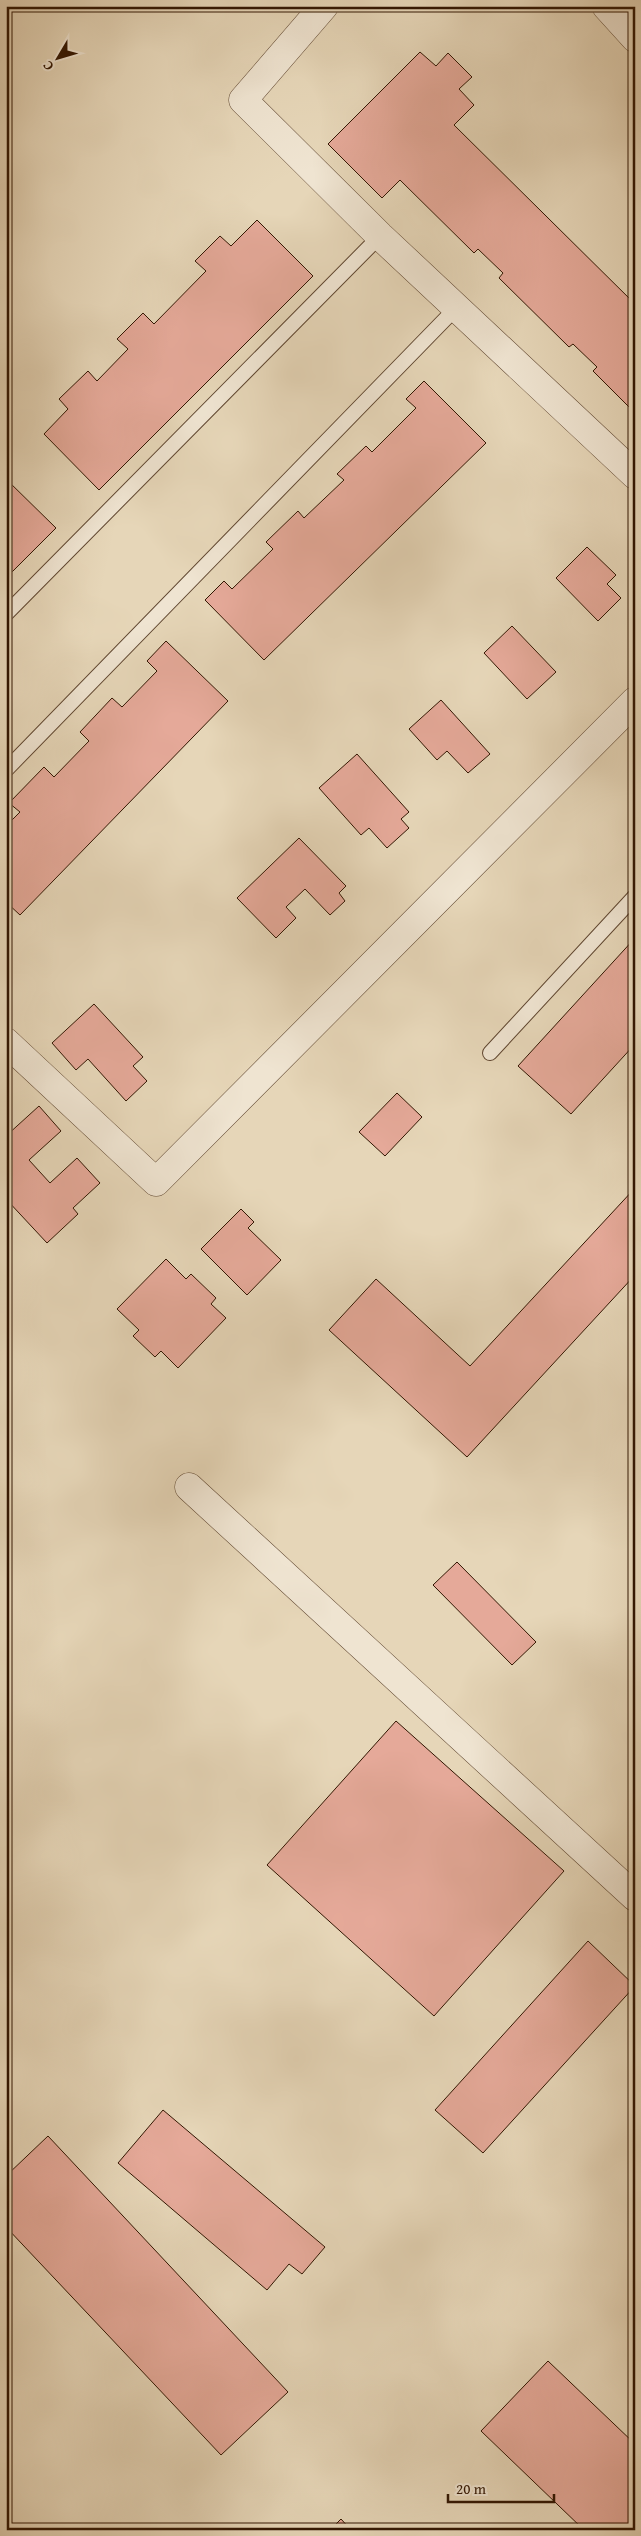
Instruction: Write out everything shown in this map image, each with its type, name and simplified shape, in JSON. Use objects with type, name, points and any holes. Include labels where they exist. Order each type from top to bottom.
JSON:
[{"type":"street","points":[[324,6],[243,100],[380,236],[458,307],[635,475]]},
{"type":"street","points":[[606,6],[635,38]]},
{"type":"street","points":[[6,1042],[156,1182],[635,701]]},
{"type":"street","points":[[189,1487],[635,1897]]},
{"type":"lane","points":[[6,614],[380,236]]},
{"type":"lane","points":[[6,770],[458,307]]},
{"type":"lane","points":[[490,1052],[635,896]]},
{"type":"building","points":[[420,52],[436,66],[448,53],[472,77],[459,89],[474,105],[454,125],[635,304],[635,413],[593,371],[597,367],[573,344],[569,347],[499,278],[503,273],[478,249],[474,253],[400,180],[382,198],[328,144]]},
{"type":"building","points":[[257,220],[313,276],[99,490],[44,434],[68,409],[59,399],[88,371],[97,381],[128,349],[117,339],[143,313],[154,324],[206,271],[195,261],[220,236],[231,246]]},
{"type":"building","points":[[424,381],[486,443],[264,660],[205,600],[224,581],[232,589],[273,549],[266,542],[298,511],[304,518],[344,480],[337,474],[366,446],[372,452],[416,408],[406,399]]},
{"type":"building","points":[[6,479],[56,528],[6,578]]},
{"type":"building","points":[[587,547],[616,575],[607,584],[621,598],[598,621],[556,578]]},
{"type":"building","points":[[512,626],[556,672],[527,699],[484,653]]},
{"type":"building","points":[[166,641],[228,701],[20,915],[6,902],[6,826],[20,812],[9,803],[44,767],[54,777],[89,741],[80,732],[112,698],[122,707],[157,671],[147,661]]},
{"type":"building","points":[[441,700],[490,754],[468,773],[447,751],[437,760],[409,729]]},
{"type":"building","points":[[357,754],[409,812],[401,819],[409,828],[387,848],[369,828],[361,835],[319,788]]},
{"type":"building","points":[[299,838],[346,886],[339,893],[345,901],[330,915],[305,889],[286,907],[296,918],[276,938],[237,898]]},
{"type":"building","points":[[635,938],[635,1044],[571,1114],[518,1066]]},
{"type":"building","points":[[94,1004],[143,1057],[133,1066],[147,1081],[126,1101],[88,1059],[76,1070],[52,1043]]},
{"type":"building","points":[[397,1093],[422,1117],[385,1156],[359,1132]]},
{"type":"building","points":[[39,1106],[61,1131],[29,1160],[50,1183],[77,1158],[100,1183],[73,1208],[78,1214],[47,1243],[6,1199],[6,1136]]},
{"type":"building","points":[[635,1188],[635,1275],[467,1457],[329,1330],[376,1279],[470,1366]]},
{"type":"building","points":[[241,1209],[254,1222],[248,1228],[281,1260],[247,1295],[201,1249]]},
{"type":"building","points":[[166,1259],[186,1279],[191,1274],[216,1298],[211,1304],[226,1318],[178,1368],[161,1351],[155,1357],[133,1336],[139,1330],[117,1309]]},
{"type":"building","points":[[457,1562],[536,1642],[512,1665],[433,1585]]},
{"type":"building","points":[[396,1721],[564,1871],[434,2016],[267,1865]]},
{"type":"building","points":[[588,1941],[635,1986],[483,2153],[435,2110]]},
{"type":"building","points":[[163,2110],[325,2247],[302,2274],[289,2264],[267,2290],[118,2163]]},
{"type":"building","points":[[48,2136],[288,2392],[221,2455],[6,2227],[6,2176]]},
{"type":"building","points":[[548,2361],[635,2444],[635,2530],[584,2530],[481,2431]]},
{"type":"building","points":[[341,2519],[351,2530],[330,2530]]}]
